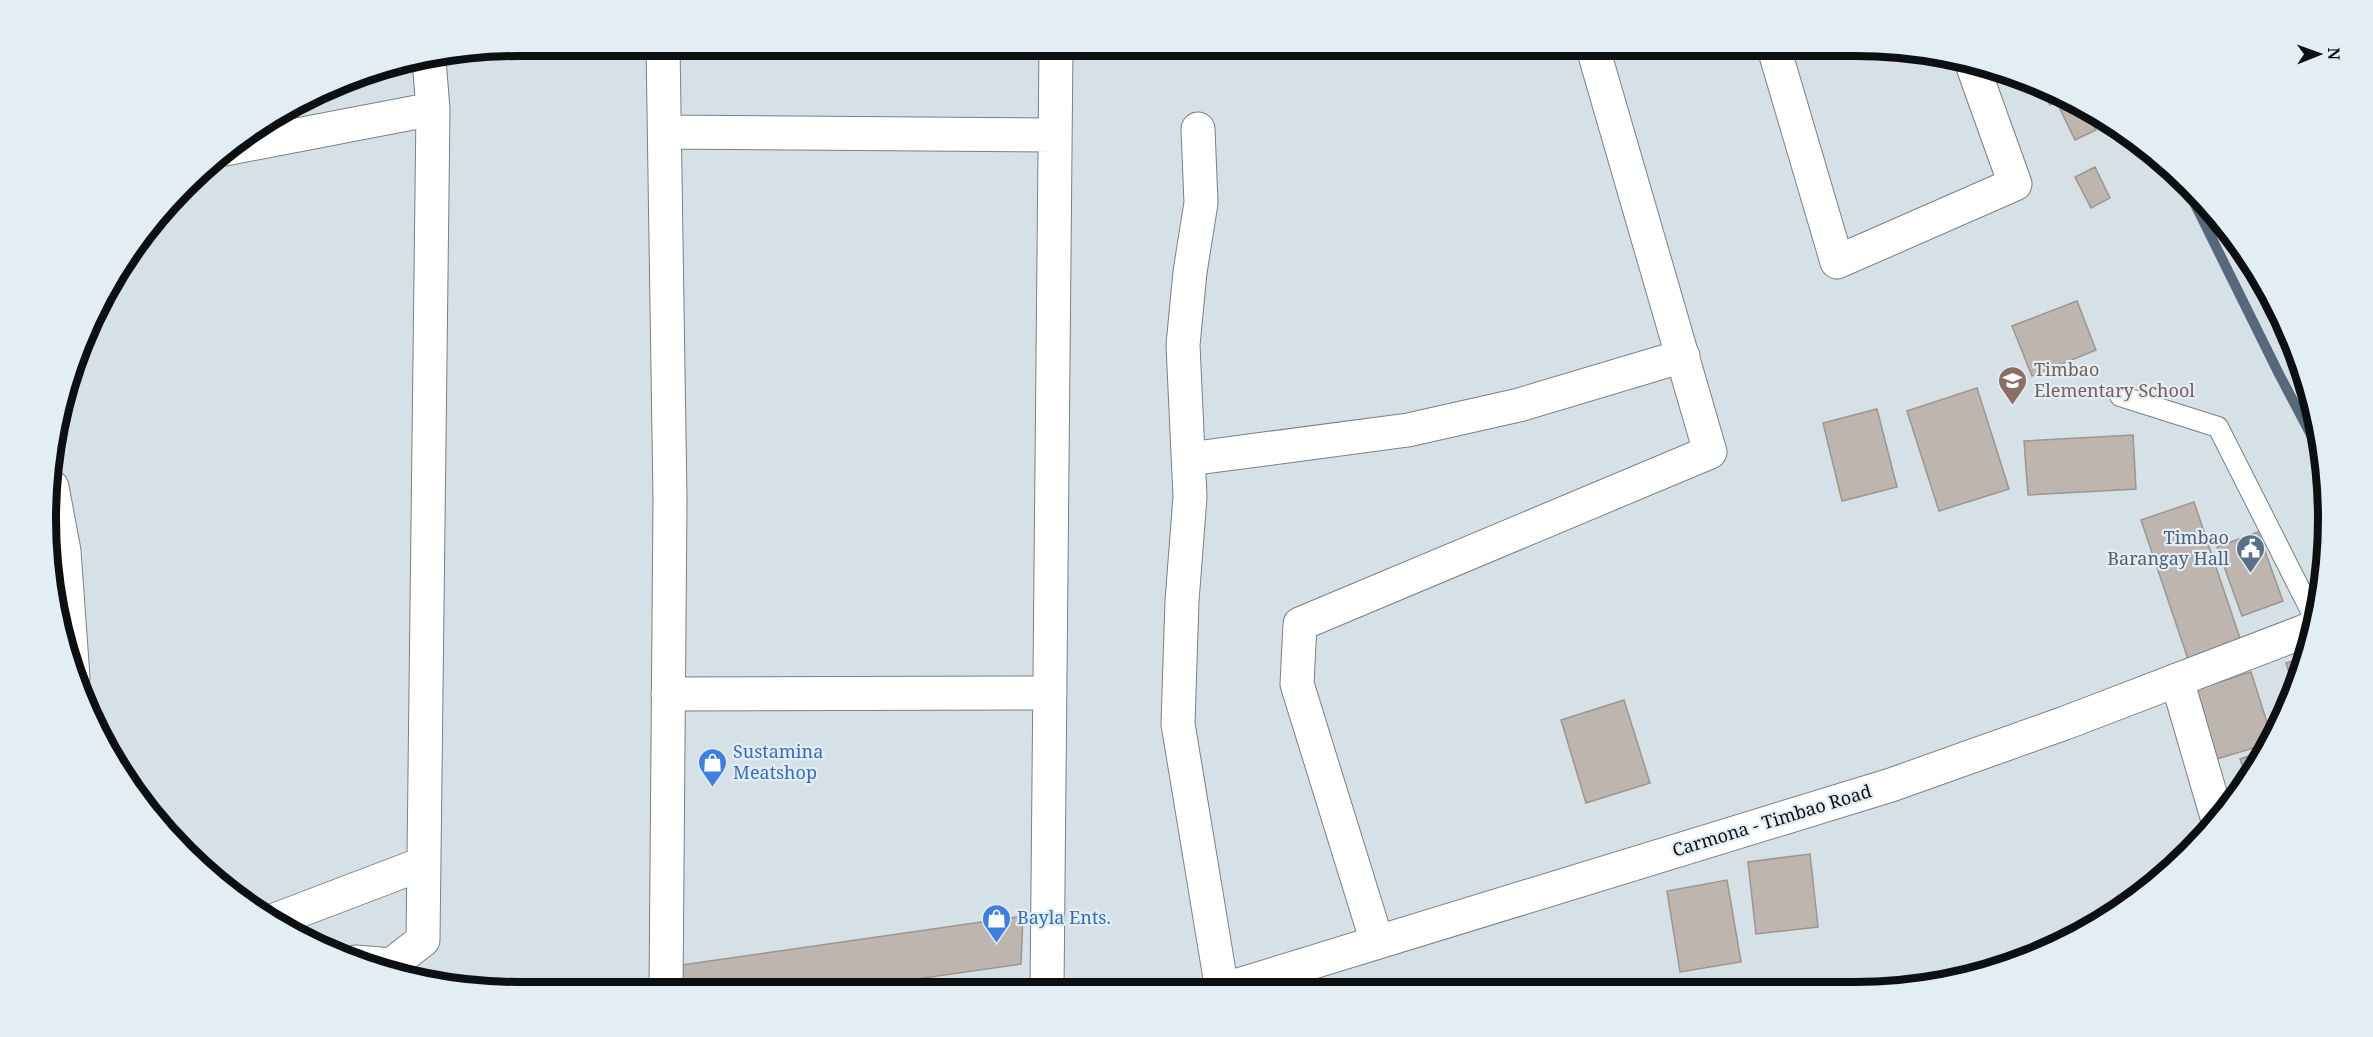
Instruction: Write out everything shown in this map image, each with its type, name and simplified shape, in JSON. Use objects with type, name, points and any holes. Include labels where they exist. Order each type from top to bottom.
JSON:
[{"type":"street","points":[[663,56],[670,500],[666,982]]},
{"type":"street","points":[[1047,982],[1056,56]]},
{"type":"street","points":[[1377,942],[1297,684],[1299,624],[1710,452],[1595,56]]},
{"type":"street","points":[[1776,56],[1837,262],[2015,183],[1975,71]]},
{"type":"street","points":[[392,964],[423,940],[422,864],[433,109],[429,64]]},
{"type":"street","points":[[245,145],[433,109]]},
{"type":"street","points":[[1198,129],[1201,203],[1190,272],[1183,345],[1190,497],[1182,601],[1178,724],[1221,982]]},
{"type":"street","points":[[664,132],[1055,135]]},
{"type":"street","points":[[1189,459],[1408,430],[1519,405],[1683,356]]},
{"type":"street","points":[[56,508],[64,551],[70,633]]},
{"type":"street","name":"Carmona - Timbao Road","points":[[1248,982],[1891,784],[2065,723],[2304,632]]},
{"type":"street","points":[[2177,680],[2215,809]]},
{"type":"street","points":[[668,694],[1050,693]]},
{"type":"street","points":[[283,917],[422,864]]},
{"type":"lane","points":[[2120,396],[2218,427],[2309,608]]},
{"type":"building","points":[[2046,97],[2056,102],[2050,105]]},
{"type":"building","points":[[2065,106],[2086,118],[2092,121],[2096,130],[2075,140],[2060,109]]},
{"type":"building","points":[[2095,167],[2110,198],[2091,208],[2075,177]]},
{"type":"building","points":[[2077,301],[2096,350],[2032,376],[2012,326]]},
{"type":"building","points":[[1977,388],[2009,489],[1939,511],[1907,411]]},
{"type":"building","points":[[1877,409],[1897,487],[1842,501],[1823,423]]},
{"type":"building","points":[[2133,435],[2136,489],[2028,495],[2024,441]]},
{"type":"building","points":[[2194,502],[2242,644],[2189,662],[2141,520]]},
{"type":"building","name":"Timbao Barangay Hall","points":[[2258,532],[2283,601],[2242,616],[2217,547]]},
{"type":"building","points":[[2295,660],[2290,675],[2286,663]]},
{"type":"building","points":[[2251,672],[2268,726],[2257,747],[2210,761],[2188,692]]},
{"type":"building","points":[[1624,700],[1650,783],[1586,803],[1561,720]]},
{"type":"building","points":[[2252,755],[2243,769],[2240,759]]},
{"type":"building","points":[[1810,854],[1818,927],[1756,934],[1748,862]]},
{"type":"building","points":[[1727,880],[1741,962],[1680,972],[1667,891]]},
{"type":"building","points":[[1023,916],[1021,964],[895,982],[681,982],[682,965]]},
{"type":"waterway","points":[[2195,205],[2310,433]]},
{"type":"place","name":"Timbao Elementary School","points":[[2013,406]]},
{"type":"place","name":"Timbao Barangay Hall","points":[[2250,574]]},
{"type":"place","name":"Sustamina Meatshop","points":[[712,788]]},
{"type":"place","name":"Bayla Ents.","points":[[996,944]]}]
